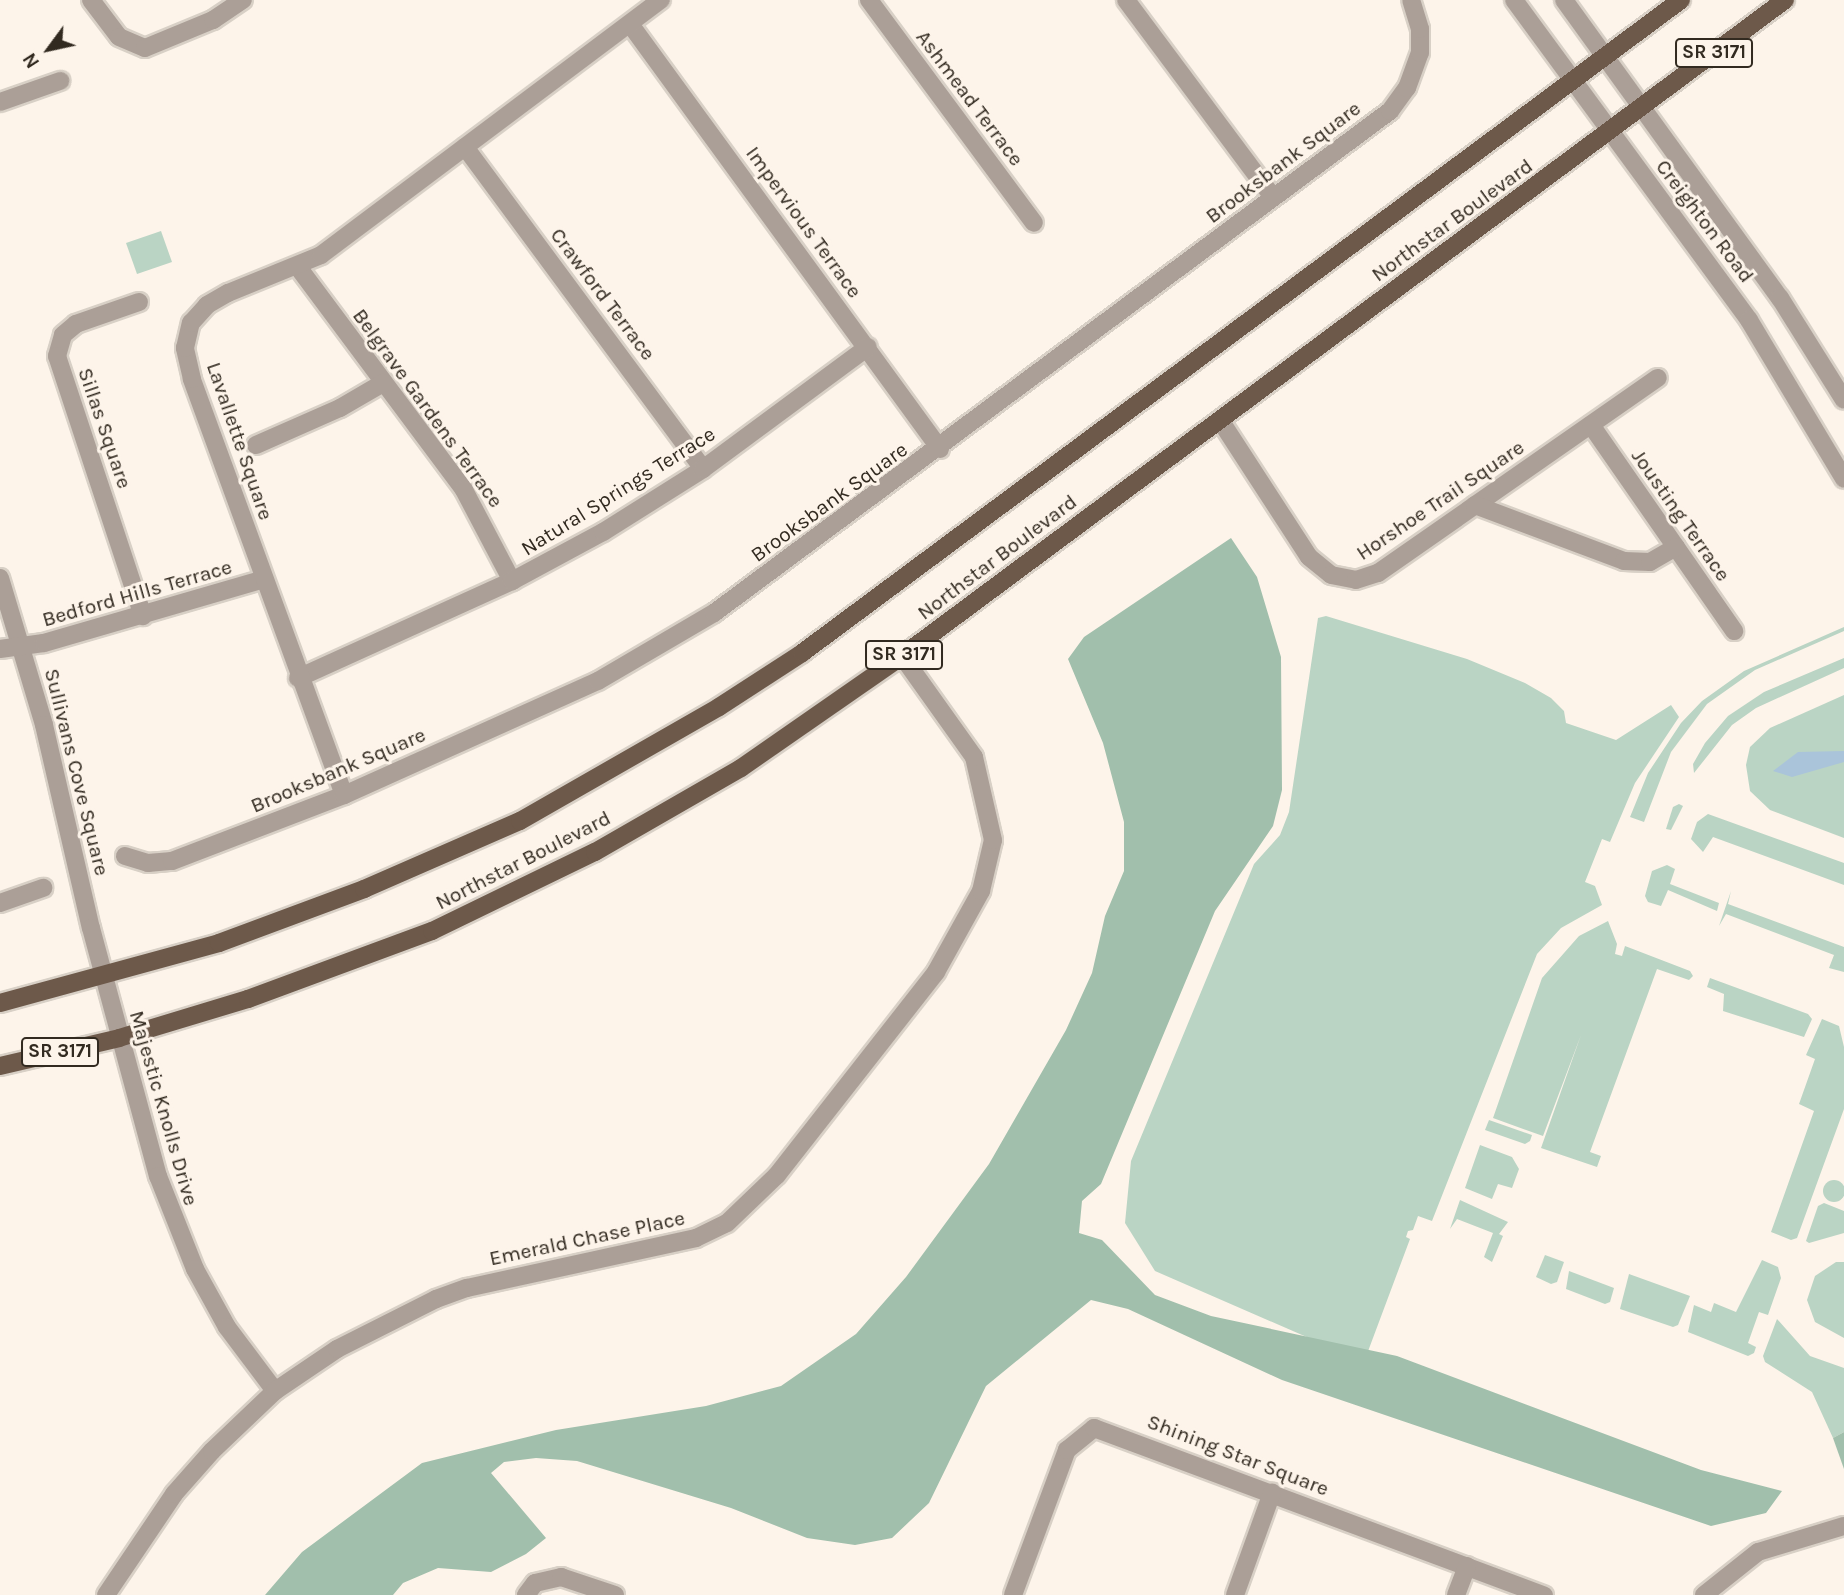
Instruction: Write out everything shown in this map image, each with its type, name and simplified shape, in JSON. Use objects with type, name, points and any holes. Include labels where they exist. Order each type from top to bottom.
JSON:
[{"type":"main road","name":"Northstar Boulevard","points":[[0,1003],[103,978],[290,917],[520,821],[719,707],[802,653],[1681,0]]},
{"type":"main road","name":"Northstar Boulevard","points":[[0,1066],[119,1038],[248,999],[432,931],[595,852],[741,768],[902,656],[1611,132],[1785,0]]},
{"type":"street","points":[[91,0],[119,37],[145,48],[204,24],[243,0]]},
{"type":"street","name":"Lavallette Square","points":[[344,795],[298,678],[192,379],[185,348],[191,323],[207,305],[298,267],[466,147],[661,0]]},
{"type":"street","name":"Ashmead Terrace","points":[[869,0],[1034,223]]},
{"type":"street","points":[[1126,0],[1273,197]]},
{"type":"street","name":"Brooksbank Square","points":[[125,856],[148,863],[172,861],[344,795],[629,666],[714,613],[940,449],[1390,111],[1406,88],[1420,53],[1420,29],[1411,0]]},
{"type":"street","name":"Creighton Road","points":[[1514,0],[1749,320],[1844,479]]},
{"type":"street","name":"Creighton Road","points":[[1564,0],[1644,106],[1780,298],[1844,400]]},
{"type":"street","name":"Impervious Terrace","points":[[630,23],[940,449]]},
{"type":"street","points":[[0,102],[60,81]]},
{"type":"street","name":"Crawford Terrace","points":[[466,147],[703,469]]},
{"type":"street","name":"Belgrave Gardens Terrace","points":[[298,267],[464,490],[512,581]]},
{"type":"street","name":"Sillas Square","points":[[139,302],[76,324],[63,335],[57,356],[143,616]]},
{"type":"street","name":"Natural Springs Terrace","points":[[298,678],[512,581],[603,532],[703,469],[868,347]]},
{"type":"street","name":"Horshoe Trail Square","points":[[1220,420],[1309,556],[1319,568],[1343,579],[1378,573],[1658,378]]},
{"type":"street","points":[[257,445],[340,408],[383,383]]},
{"type":"street","name":"Jousting Terrace","points":[[1591,425],[1734,631]]},
{"type":"street","points":[[1475,505],[1624,561],[1650,562],[1676,547]]},
{"type":"street","name":"Sullivans Cove Square","points":[[0,578],[21,645],[103,978]]},
{"type":"street","name":"Bedford Hills Terrace","points":[[0,649],[143,616],[264,579]]},
{"type":"street","name":"Emerald Chase Place","points":[[106,1595],[174,1494],[275,1391],[337,1349],[436,1299],[696,1238],[727,1223],[777,1175],[936,972],[981,891],[993,840],[974,757],[902,656]]},
{"type":"street","points":[[0,903],[43,888]]},
{"type":"street","name":"Majestic Knolls Drive","points":[[103,978],[173,1218],[227,1327],[275,1391]]},
{"type":"street","name":"Shining Star Square","points":[[1013,1595],[1067,1450],[1094,1428],[1544,1595]]},
{"type":"street","points":[[1235,1595],[1272,1493]]},
{"type":"street","points":[[1704,1595],[1758,1552],[1843,1526]]},
{"type":"street","points":[[1456,1595],[1467,1566]]},
{"type":"street","points":[[526,1595],[535,1583],[561,1577],[615,1595]]},
{"type":"green space","points":[[161,231],[172,262],[137,274],[126,243]]},
{"type":"green space","points":[[1231,538],[1257,577],[1281,657],[1282,790],[1273,826],[1215,911],[1101,1184],[1082,1201],[1079,1233],[1102,1240],[1155,1295],[1211,1316],[1397,1356],[1701,1470],[1782,1491],[1766,1513],[1711,1526],[1282,1380],[1128,1309],[1091,1300],[986,1386],[929,1503],[892,1538],[855,1545],[807,1538],[731,1508],[577,1461],[536,1458],[504,1462],[491,1473],[546,1538],[526,1554],[491,1572],[438,1568],[403,1583],[393,1595],[265,1595],[302,1552],[422,1463],[556,1430],[706,1406],[781,1386],[856,1334],[906,1277],[989,1164],[1066,1030],[1092,973],[1105,916],[1124,871],[1124,822],[1103,743],[1068,659],[1084,637]]},
{"type":"green space","points":[[1326,616],[1467,659],[1525,683],[1551,698],[1564,711],[1566,723],[1616,740],[1671,705],[1679,717],[1635,783],[1610,842],[1602,839],[1585,882],[1595,886],[1602,905],[1561,928],[1537,954],[1432,1221],[1418,1216],[1413,1230],[1408,1231],[1406,1237],[1410,1239],[1364,1362],[1155,1271],[1125,1223],[1131,1161],[1254,864],[1280,835],[1289,812],[1318,618]]},
{"type":"green space","points":[[1844,627],[1844,631],[1755,670],[1707,704],[1671,752],[1644,822],[1630,817],[1648,773],[1681,723],[1702,701],[1744,671]]},
{"type":"green space","points":[[1844,658],[1844,668],[1756,708],[1732,725],[1694,773],[1693,764],[1705,743],[1728,716],[1764,692]]},
{"type":"green space","points":[[1844,695],[1844,838],[1770,810],[1750,791],[1746,765],[1750,747],[1770,728]]},
{"type":"green space","points":[[1679,804],[1683,806],[1671,830],[1666,829],[1673,807]]},
{"type":"green space","points":[[1708,814],[1844,863],[1844,885],[1713,837],[1703,852],[1691,839],[1697,822]]},
{"type":"green space","points":[[1667,865],[1675,869],[1670,884],[1719,903],[1717,911],[1668,890],[1661,906],[1648,902],[1645,896],[1652,871]]},
{"type":"green space","points":[[1731,891],[1728,904],[1844,947],[1844,972],[1829,968],[1834,955],[1726,914],[1719,926]]},
{"type":"green space","points":[[1608,921],[1617,944],[1615,954],[1622,956],[1625,946],[1690,971],[1693,976],[1689,980],[1657,969],[1590,1152],[1601,1156],[1597,1167],[1541,1148],[1581,1035],[1543,1136],[1493,1118],[1542,978],[1579,936]]},
{"type":"green space","points":[[1710,978],[1808,1014],[1812,1019],[1804,1037],[1723,1011],[1724,994],[1707,987]]},
{"type":"green space","points":[[1822,1019],[1839,1026],[1844,1047],[1844,1109],[1797,1238],[1791,1240],[1771,1232],[1814,1111],[1799,1104],[1815,1059],[1806,1055]]},
{"type":"green space","points":[[1489,1120],[1532,1135],[1530,1141],[1525,1144],[1485,1130]]},
{"type":"green space","points":[[1480,1145],[1512,1157],[1519,1169],[1512,1188],[1498,1184],[1492,1199],[1465,1188]]},
{"type":"green space","points":[[1834,1180],[1844,1187],[1845,1191],[1838,1201],[1834,1202],[1824,1195],[1823,1191],[1830,1181]]},
{"type":"green space","points":[[1460,1200],[1508,1222],[1499,1234],[1503,1236],[1492,1262],[1484,1257],[1493,1233],[1457,1219],[1450,1229]]},
{"type":"green space","points":[[1824,1203],[1844,1211],[1844,1233],[1809,1243],[1806,1241],[1818,1206]]},
{"type":"green space","points":[[1545,1255],[1564,1262],[1557,1282],[1551,1284],[1536,1277]]},
{"type":"green space","points":[[1762,1260],[1778,1267],[1781,1278],[1768,1315],[1759,1312],[1748,1343],[1756,1347],[1754,1353],[1748,1356],[1688,1332],[1694,1305],[1711,1312],[1714,1303],[1736,1312]]},
{"type":"green space","points":[[1836,1262],[1844,1262],[1844,1338],[1815,1322],[1807,1300],[1815,1276]]},
{"type":"green space","points":[[1569,1271],[1614,1288],[1610,1302],[1605,1304],[1566,1289]]},
{"type":"green space","points":[[1629,1274],[1690,1296],[1678,1325],[1673,1327],[1620,1309]]},
{"type":"green space","points":[[1777,1319],[1810,1356],[1844,1368],[1844,1432],[1833,1438],[1812,1392],[1765,1362],[1763,1356]]},
{"type":"green space","points":[[1844,1432],[1844,1469],[1833,1438]]},
{"type":"water","points":[[1844,751],[1844,762],[1792,777],[1773,771],[1798,752]]}]
